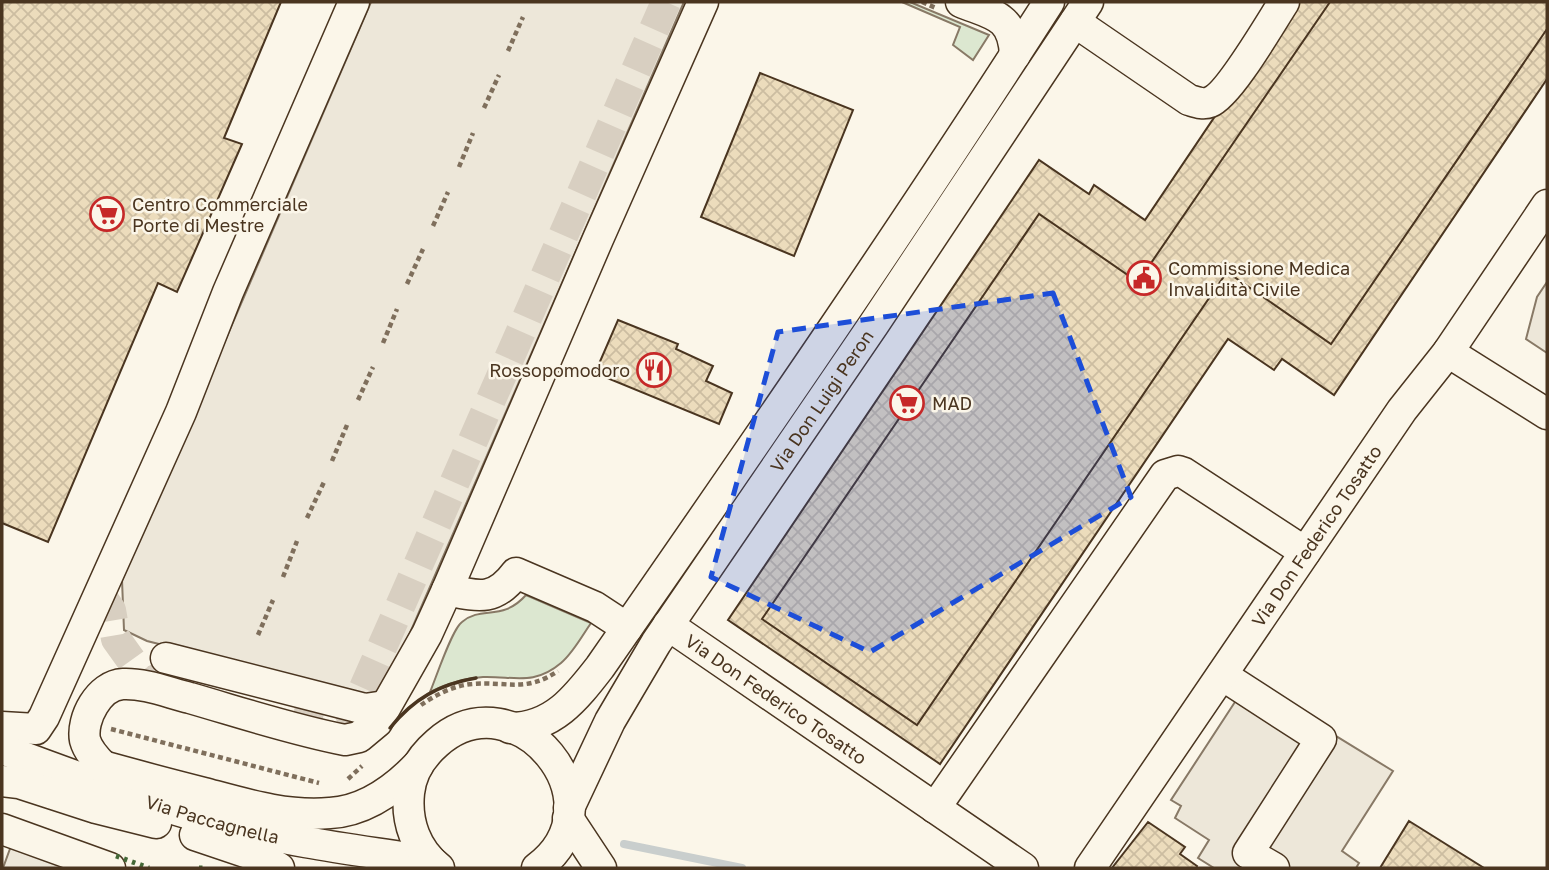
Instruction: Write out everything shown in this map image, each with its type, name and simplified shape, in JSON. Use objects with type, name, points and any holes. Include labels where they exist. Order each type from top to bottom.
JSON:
[{"type":"street","points":[[2,729],[36,729],[44,717],[181,412],[233,281],[354,2]]},
{"type":"street","points":[[102,783],[85,740],[87,722],[95,702],[111,686],[135,685],[164,691],[345,740],[359,737],[377,722],[427,634],[447,590],[598,239],[704,2]]},
{"type":"street","points":[[961,2],[992,14],[1007,25],[1013,33],[1015,55]]},
{"type":"street","name":"Via Don Luigi Peron","points":[[510,728],[533,726],[554,716],[584,687],[825,342],[1049,2]]},
{"type":"street","points":[[1082,12],[1189,100],[1209,103],[1224,92],[1284,2]]},
{"type":"street","name":"Via Don Luigi Peron","points":[[539,867],[558,844],[568,813],[620,702],[668,625],[874,324],[1082,12]]},
{"type":"street","name":"Via Don Federico Tosatto","points":[[1090,868],[1402,410],[1448,352],[1547,205]]},
{"type":"street","points":[[1448,352],[1547,414]]},
{"type":"street","points":[[935,808],[1166,474],[1178,471],[1184,473],[1305,552]]},
{"type":"street","points":[[447,590],[489,594],[504,589],[516,573],[595,607],[627,628]]},
{"type":"street","name":"Via Don Federico Tosatto","points":[[668,625],[1023,868]]},
{"type":"street","points":[[166,658],[365,709],[385,706]]},
{"type":"street","points":[[164,691],[146,681],[103,675],[85,685],[70,715],[69,736],[102,783],[157,823],[260,857],[279,868]]},
{"type":"street","points":[[1222,675],[1321,739],[1248,853],[1274,868]]},
{"type":"street","name":"Via Paccagnella","points":[[2,729],[102,783],[288,813],[332,813],[365,804],[403,781],[435,745],[457,730],[493,724],[510,728]]},
{"type":"street","points":[[510,728],[537,741],[549,752],[564,778],[568,813],[601,868]]},
{"type":"street","name":"Via Paccagnella","points":[[2,749],[265,834],[436,865]]},
{"type":"street","points":[[2,762],[62,783],[102,783]]},
{"type":"street","points":[[418,765],[410,785],[407,805],[410,826],[419,845],[436,865]]},
{"type":"street","points":[[2,781],[102,783]]},
{"type":"street","points":[[2,831],[110,868]]},
{"type":"path","points":[[508,51],[523,16]]},
{"type":"path","points":[[484,108],[499,75]]},
{"type":"path","points":[[459,167],[473,133]]},
{"type":"path","points":[[433,226],[448,192]]},
{"type":"path","points":[[407,284],[423,249]]},
{"type":"path","points":[[383,344],[397,309]]},
{"type":"path","points":[[358,400],[373,367]]},
{"type":"path","points":[[332,461],[347,425]]},
{"type":"path","points":[[307,518],[324,482]]},
{"type":"path","points":[[283,577],[298,541]]},
{"type":"path","points":[[258,635],[273,600]]},
{"type":"path","points":[[416,709],[444,692],[469,684],[529,685],[557,673],[567,663]]},
{"type":"path","points":[[87,722],[301,779],[330,783]]},
{"type":"path","points":[[342,783],[366,763]]},
{"type":"highlighted area","points":[[1053,293],[1131,497],[870,652],[711,577],[778,332]]},
{"type":"green space","points":[[902,2],[910,2],[989,35],[973,60],[953,45],[960,27]]},
{"type":"green space","points":[[526,595],[591,623],[565,659],[542,675],[524,678],[476,678],[455,682],[430,692],[458,626],[477,614],[509,608]]},
{"type":"shaded area","points":[[371,2],[684,2],[383,695],[367,696],[147,641],[124,630],[122,580]]},
{"type":"shaded area","points":[[1547,282],[1547,353],[1526,339],[1537,297]]},
{"type":"shaded area","points":[[1248,682],[1393,771],[1342,851],[1359,863],[1356,868],[1214,868],[1198,858],[1209,840],[1175,818],[1181,806],[1171,800]]},
{"type":"shaded area","points":[[11,846],[72,868],[3,868]]},
{"type":"building","name":"Centro Commerciale Porte di Mestre","points":[[2,2],[281,2],[224,138],[242,144],[177,292],[158,283],[48,542],[2,523]]},
{"type":"building","points":[[1292,2],[1547,2],[1547,79],[1334,395],[1282,359],[1274,370],[1228,339],[940,764],[728,620],[1039,160],[1089,194],[1094,185],[1145,220]]},
{"type":"building","points":[[1330,2],[1547,2],[1547,29],[1331,344],[1227,272],[917,725],[762,619],[1039,214],[1138,282]]},
{"type":"building","points":[[760,73],[853,110],[794,256],[701,217]]},
{"type":"building","name":"Rossopomodoro","points":[[618,320],[678,344],[676,349],[713,366],[706,381],[732,393],[719,424],[595,373]]},
{"type":"building","points":[[1409,821],[1484,868],[1380,868]]},
{"type":"building","points":[[1148,822],[1185,847],[1180,854],[1197,866],[1196,868],[1112,868]]},
{"type":"waterway","points":[[624,844],[742,868]]},
{"type":"tunnel","points":[[293,714],[328,723],[353,713],[666,2]]},
{"type":"tunnel","points":[[100,594],[111,610],[116,639],[146,681],[170,684]]},
{"type":"hedge","points":[[116,856],[149,868]]},
{"type":"hedge","points":[[199,868],[204,868]]},
{"type":"wall","points":[[390,728],[408,709],[428,694],[451,684],[476,678]]},
{"type":"place","name":"Centro Commerciale Porte di Mestre","points":[[107,214]]},
{"type":"place","name":"Commissione Medica Invalidità Civile","points":[[1144,278]]},
{"type":"place","name":"Rossopomodoro","points":[[654,370]]},
{"type":"place","name":"MAD","points":[[907,403]]}]
